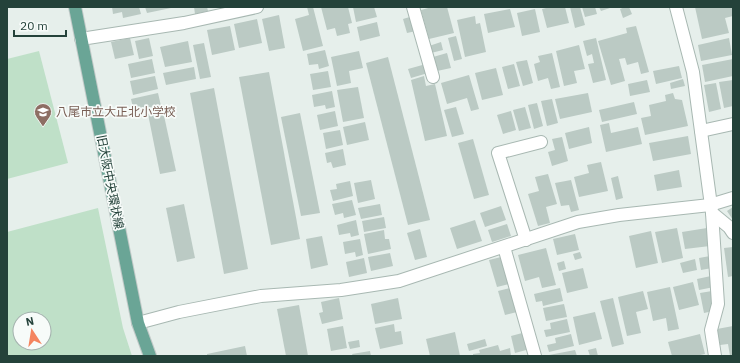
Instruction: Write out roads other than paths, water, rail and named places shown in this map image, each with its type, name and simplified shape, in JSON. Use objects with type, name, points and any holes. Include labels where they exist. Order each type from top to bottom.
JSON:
[{"type":"main road","name":"旧大阪中央環状線","points":[[75,7],[138,323],[150,356]]},
{"type":"street","points":[[81,38],[184,23],[257,7]]},
{"type":"street","points":[[413,7],[433,77]]},
{"type":"street","points":[[676,7],[693,72],[711,209],[718,304],[711,330],[715,356]]},
{"type":"street","points":[[701,130],[733,124]]},
{"type":"street","points":[[526,240],[498,154],[541,142]]},
{"type":"street","points":[[138,323],[179,312],[261,296],[342,290],[408,279],[578,222],[619,215],[711,209],[733,198]]},
{"type":"street","points":[[711,209],[733,233]]},
{"type":"street","points":[[504,247],[536,356]]},
{"type":"place","name":"八尾市立大正北小学校","points":[[43,127]]}]
